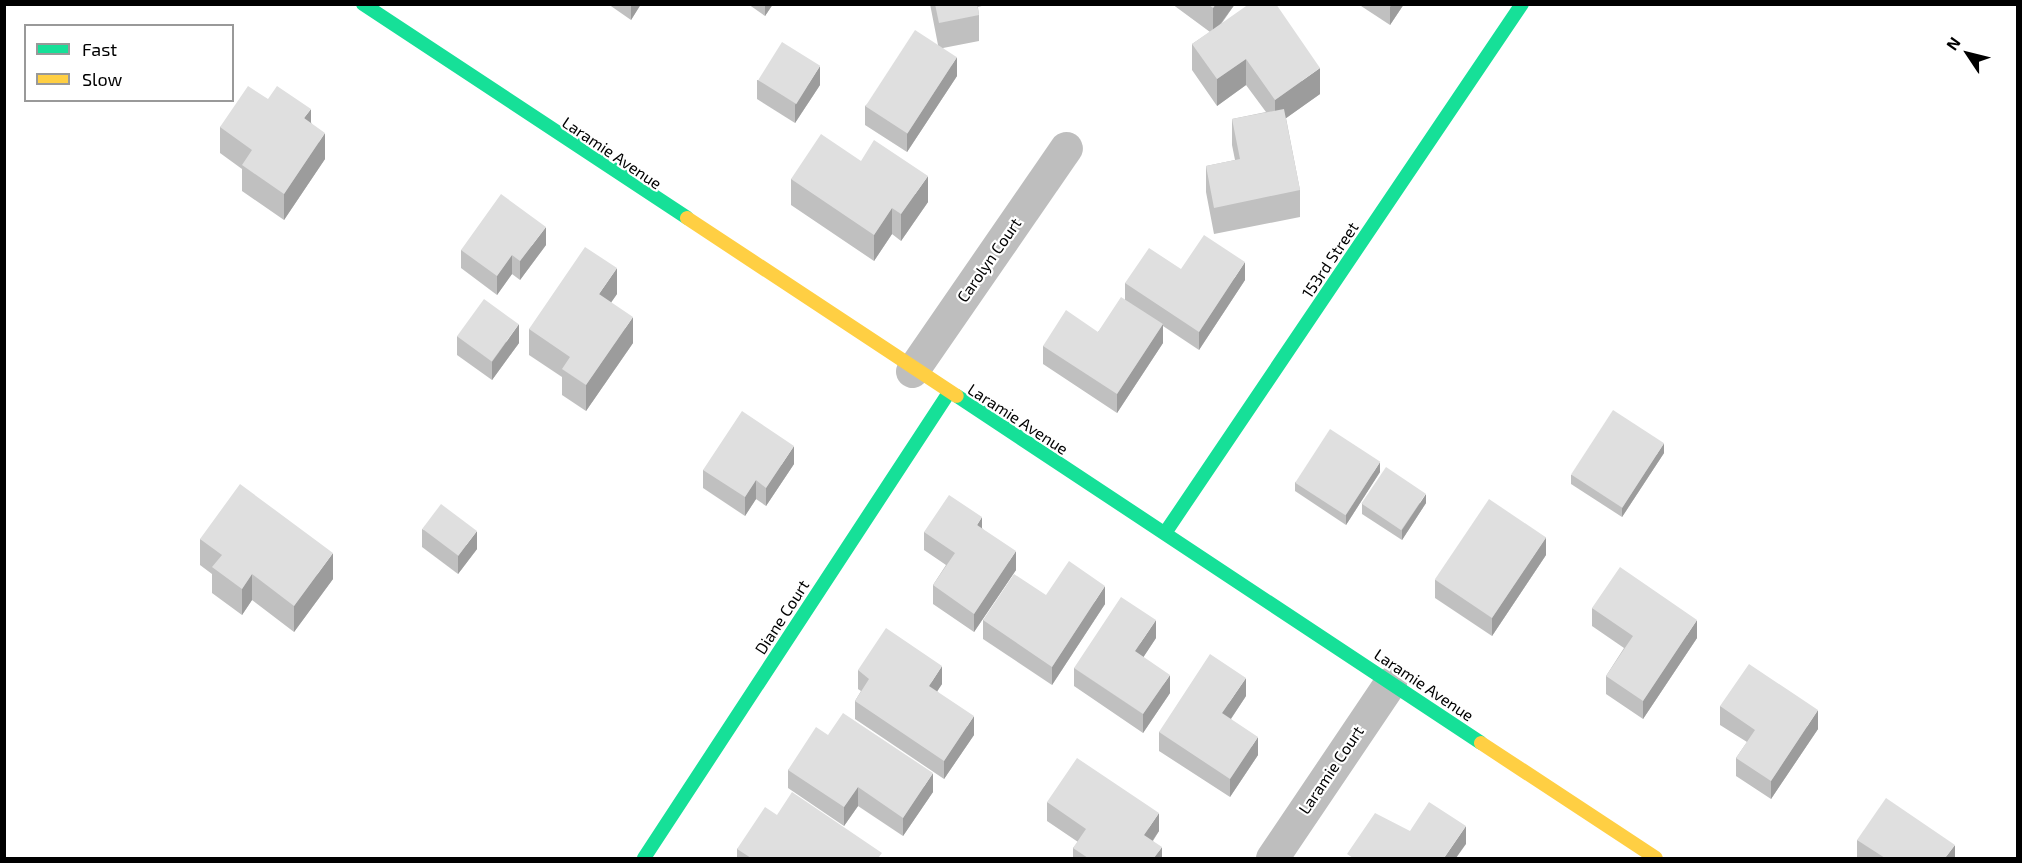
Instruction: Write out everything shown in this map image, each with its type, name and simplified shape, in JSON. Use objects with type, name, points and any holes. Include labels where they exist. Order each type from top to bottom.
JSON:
[{"type":"street","name":"Laramie Avenue","points":[[363,4],[912,371],[1165,533],[1656,858]]},
{"type":"street","name":"153rd Street","points":[[1165,533],[1522,4]]},
{"type":"street","name":"Carolyn Court","points":[[912,371],[1066,148]]},
{"type":"street","name":"Diane Court","points":[[644,858],[948,394]]},
{"type":"street","name":"Laramie Court","points":[[1272,858],[1390,683]]},
{"type":"building","points":[[935,4],[977,4],[979,15],[939,23]]},
{"type":"building","points":[[1249,4],[1276,4],[1320,68],[1275,100],[1246,59],[1217,79],[1192,44]]},
{"type":"building","points":[[915,30],[957,57],[907,134],[865,106]]},
{"type":"building","points":[[782,42],[820,66],[796,104],[758,80]]},
{"type":"building","points":[[248,86],[268,99],[277,86],[311,109],[304,118],[325,133],[284,194],[242,165],[252,150],[220,127]]},
{"type":"building","points":[[1284,109],[1300,190],[1214,208],[1206,166],[1240,159],[1232,119]]},
{"type":"building","points":[[821,134],[861,161],[874,140],[928,176],[901,214],[892,208],[874,235],[791,179]]},
{"type":"building","points":[[501,194],[546,227],[520,261],[512,255],[497,276],[461,250]]},
{"type":"building","points":[[1204,235],[1245,262],[1199,332],[1125,283],[1149,248],[1181,269]]},
{"type":"building","points":[[585,247],[617,268],[599,294],[633,317],[586,385],[562,369],[570,357],[529,329]]},
{"type":"building","points":[[1121,297],[1163,324],[1117,394],[1043,346],[1066,310],[1098,332]]},
{"type":"building","points":[[484,299],[519,324],[492,361],[457,336]]},
{"type":"building","points":[[1613,410],[1664,443],[1622,508],[1571,475]]},
{"type":"building","points":[[742,411],[794,446],[766,488],[756,480],[745,497],[703,470]]},
{"type":"building","points":[[1330,429],[1380,462],[1345,515],[1295,483]]},
{"type":"building","points":[[1386,467],[1426,494],[1401,530],[1361,503]]},
{"type":"building","points":[[240,484],[333,553],[294,606],[252,574],[242,589],[212,567],[222,555],[200,539]]},
{"type":"building","points":[[949,495],[982,517],[977,525],[1016,551],[974,614],[933,585],[955,553],[924,532]]},
{"type":"building","points":[[1489,499],[1546,538],[1492,618],[1435,579]]},
{"type":"building","points":[[441,504],[477,531],[458,556],[422,529]]},
{"type":"building","points":[[1069,561],[1105,586],[1052,667],[983,620],[1014,574],[1046,595]]},
{"type":"building","points":[[1620,567],[1697,620],[1643,701],[1606,676],[1633,636],[1592,608]]},
{"type":"building","points":[[1121,597],[1156,620],[1135,651],[1170,675],[1143,714],[1074,668]]},
{"type":"building","points":[[886,628],[942,666],[929,686],[974,716],[944,761],[855,701],[869,679],[858,670]]},
{"type":"building","points":[[1210,654],[1246,678],[1222,713],[1258,737],[1230,779],[1159,732]]},
{"type":"building","points":[[1749,664],[1818,710],[1771,781],[1736,758],[1755,730],[1720,706]]},
{"type":"building","points":[[843,713],[933,773],[903,818],[858,787],[844,807],[788,770],[816,727],[828,735]]},
{"type":"building","points":[[1077,758],[1159,813],[1144,835],[1162,847],[1154,858],[1088,858],[1073,848],[1086,829],[1047,802]]},
{"type":"building","points":[[792,792],[882,853],[878,858],[751,858],[737,849],[765,807],[777,815]]},
{"type":"building","points":[[1886,798],[1955,845],[1945,858],[1885,858],[1857,840]]},
{"type":"building","points":[[1429,802],[1466,826],[1444,858],[1353,858],[1347,854],[1375,813],[1410,831]]},
{"type":"traffic: fast","points":[[363,4],[687,218]]},
{"type":"traffic: fast","points":[[1165,533],[1522,4]]},
{"type":"traffic: fast","points":[[644,858],[948,394]]},
{"type":"traffic: fast","points":[[957,396],[1481,743]]},
{"type":"traffic: slow","points":[[687,218],[957,396]]},
{"type":"traffic: slow","points":[[1481,743],[1656,858]]}]
